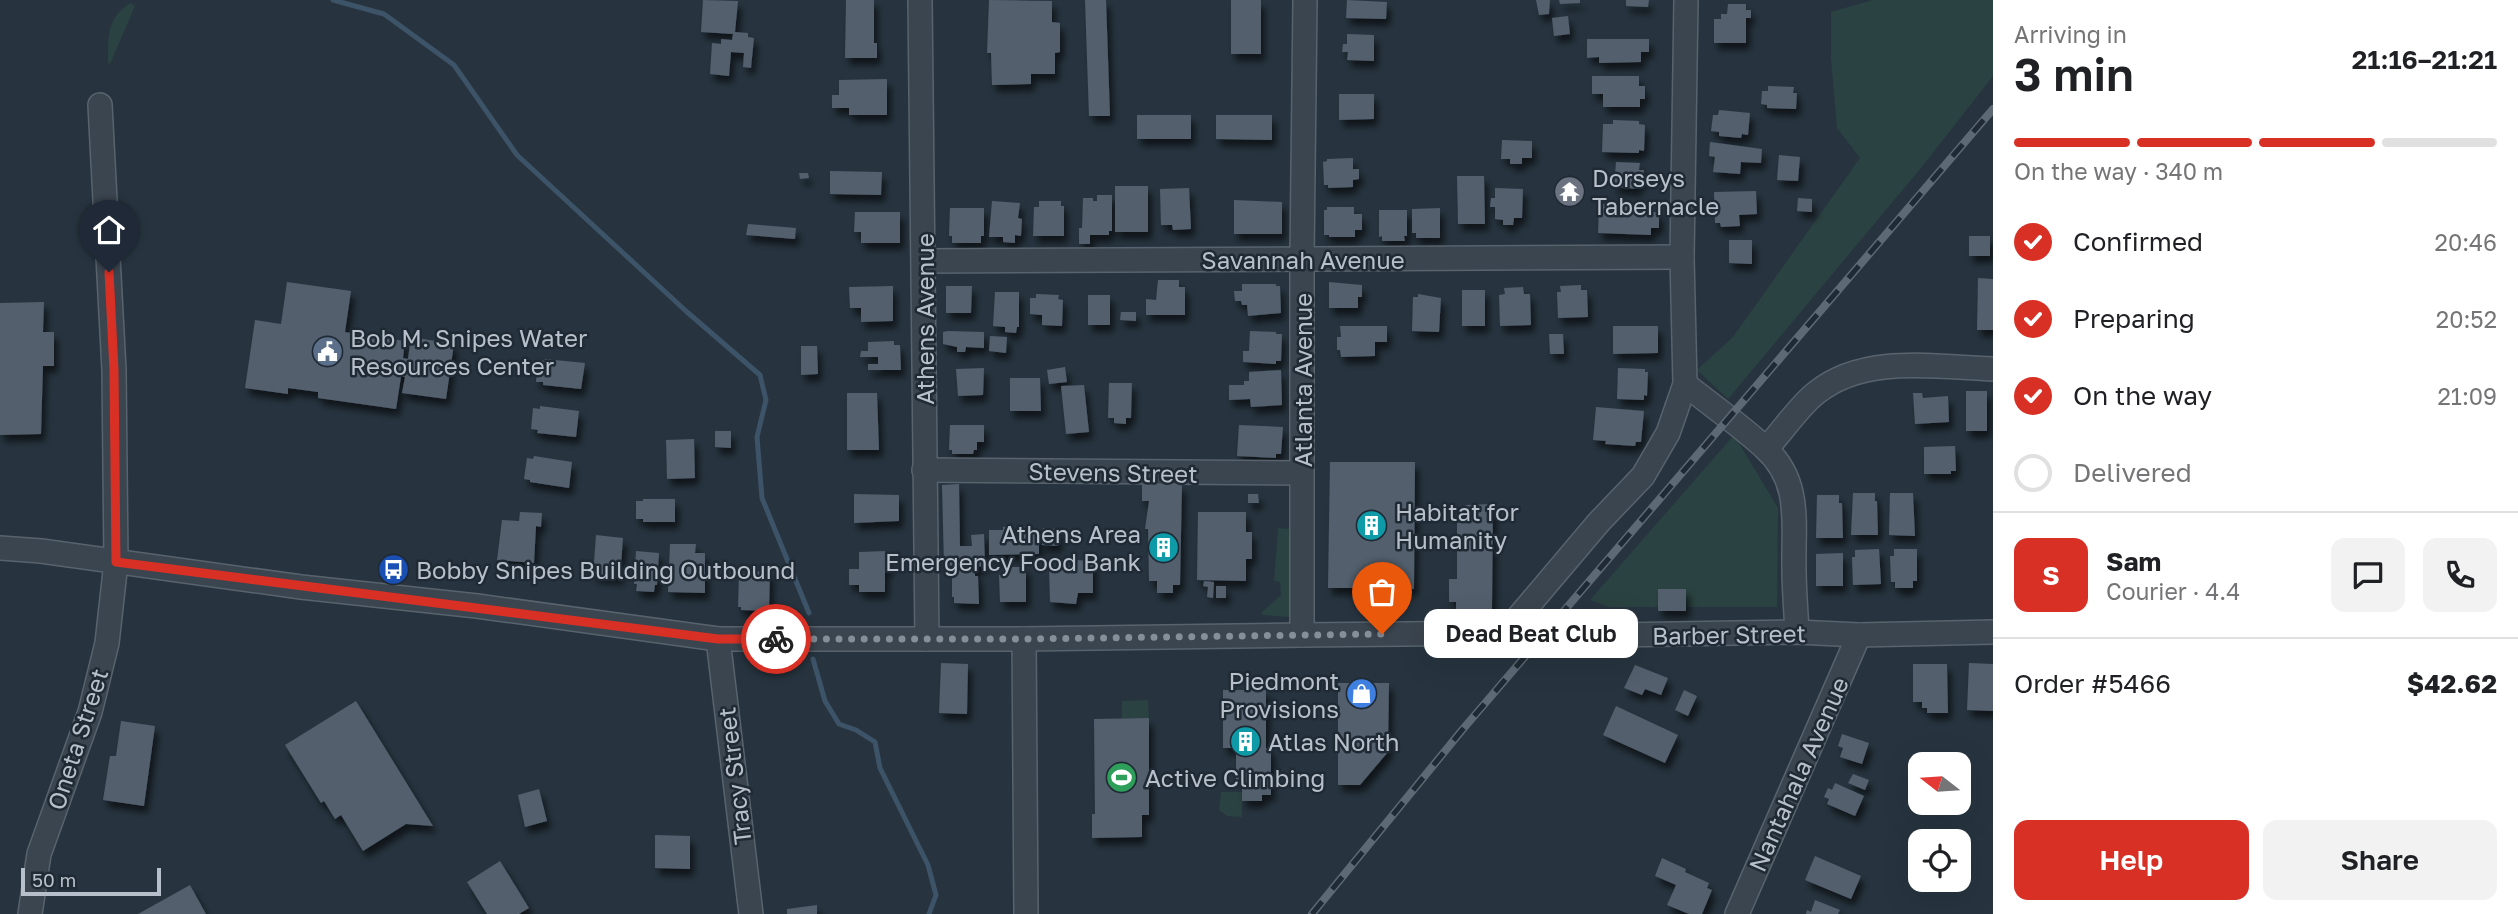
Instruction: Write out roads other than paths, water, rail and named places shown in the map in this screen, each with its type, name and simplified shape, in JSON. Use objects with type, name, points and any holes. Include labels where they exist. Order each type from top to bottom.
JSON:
[{"type":"street","name":"Athens Avenue","points":[[920,0],[927,639]]},
{"type":"street","name":"Atlanta Avenue","points":[[1302,635],[1305,0]]},
{"type":"street","points":[[1505,633],[1599,522],[1643,476],[1668,433],[1685,384],[1682,257],[1686,0]]},
{"type":"street","name":"Oneta Street","points":[[30,914],[39,854],[90,712],[107,643],[116,562],[114,370],[100,105]]},
{"type":"street","name":"Savannah Avenue","points":[[924,261],[1682,257]]},
{"type":"street","points":[[1766,449],[1815,393],[1841,378],[1874,368],[1931,366],[1993,369]]},
{"type":"street","points":[[1685,384],[1766,449],[1780,468],[1792,492],[1796,524],[1794,566],[1797,632]]},
{"type":"street","name":"Stevens Street","points":[[924,470],[1301,473]]},
{"type":"street","name":"Barber Street","points":[[0,548],[41,551],[718,639],[1024,639],[1505,633],[1617,635],[1797,632],[1859,635],[1993,632]]},
{"type":"street","name":"Nantahala Avenue","points":[[1737,914],[1859,635]]},
{"type":"street","name":"Tracy Street","points":[[718,639],[751,914]]},
{"type":"street","points":[[1024,639],[1026,914]]},
{"type":"waterway","points":[[333,0],[384,14],[454,65],[517,155],[687,312],[760,375],[766,400],[757,437],[762,498],[809,613]]},
{"type":"waterway","points":[[813,659],[825,701],[839,724],[856,730],[875,742],[880,768],[928,865],[936,895],[929,914]]},
{"type":"railway","points":[[1312,914],[1463,729],[1993,109]]},
{"type":"place","name":"Dorseys Tabernacle","points":[[1569,191]]},
{"type":"place","name":"Bob M. Snipes Water Resources Center","points":[[327,351]]},
{"type":"place","name":"Habitat for Humanity","points":[[1372,525]]},
{"type":"place","name":"Athens Area Emergency Food Bank","points":[[1164,547]]},
{"type":"place","name":"Bobby Snipes Building Outbound","points":[[393,569]]},
{"type":"place","name":"Dead Beat Club","points":[[1382,634]]},
{"type":"place","name":"Piedmont Provisions","points":[[1362,694]]},
{"type":"place","name":"Atlas North","points":[[1245,741]]},
{"type":"place","name":"Active Climbing","points":[[1122,777]]}]
